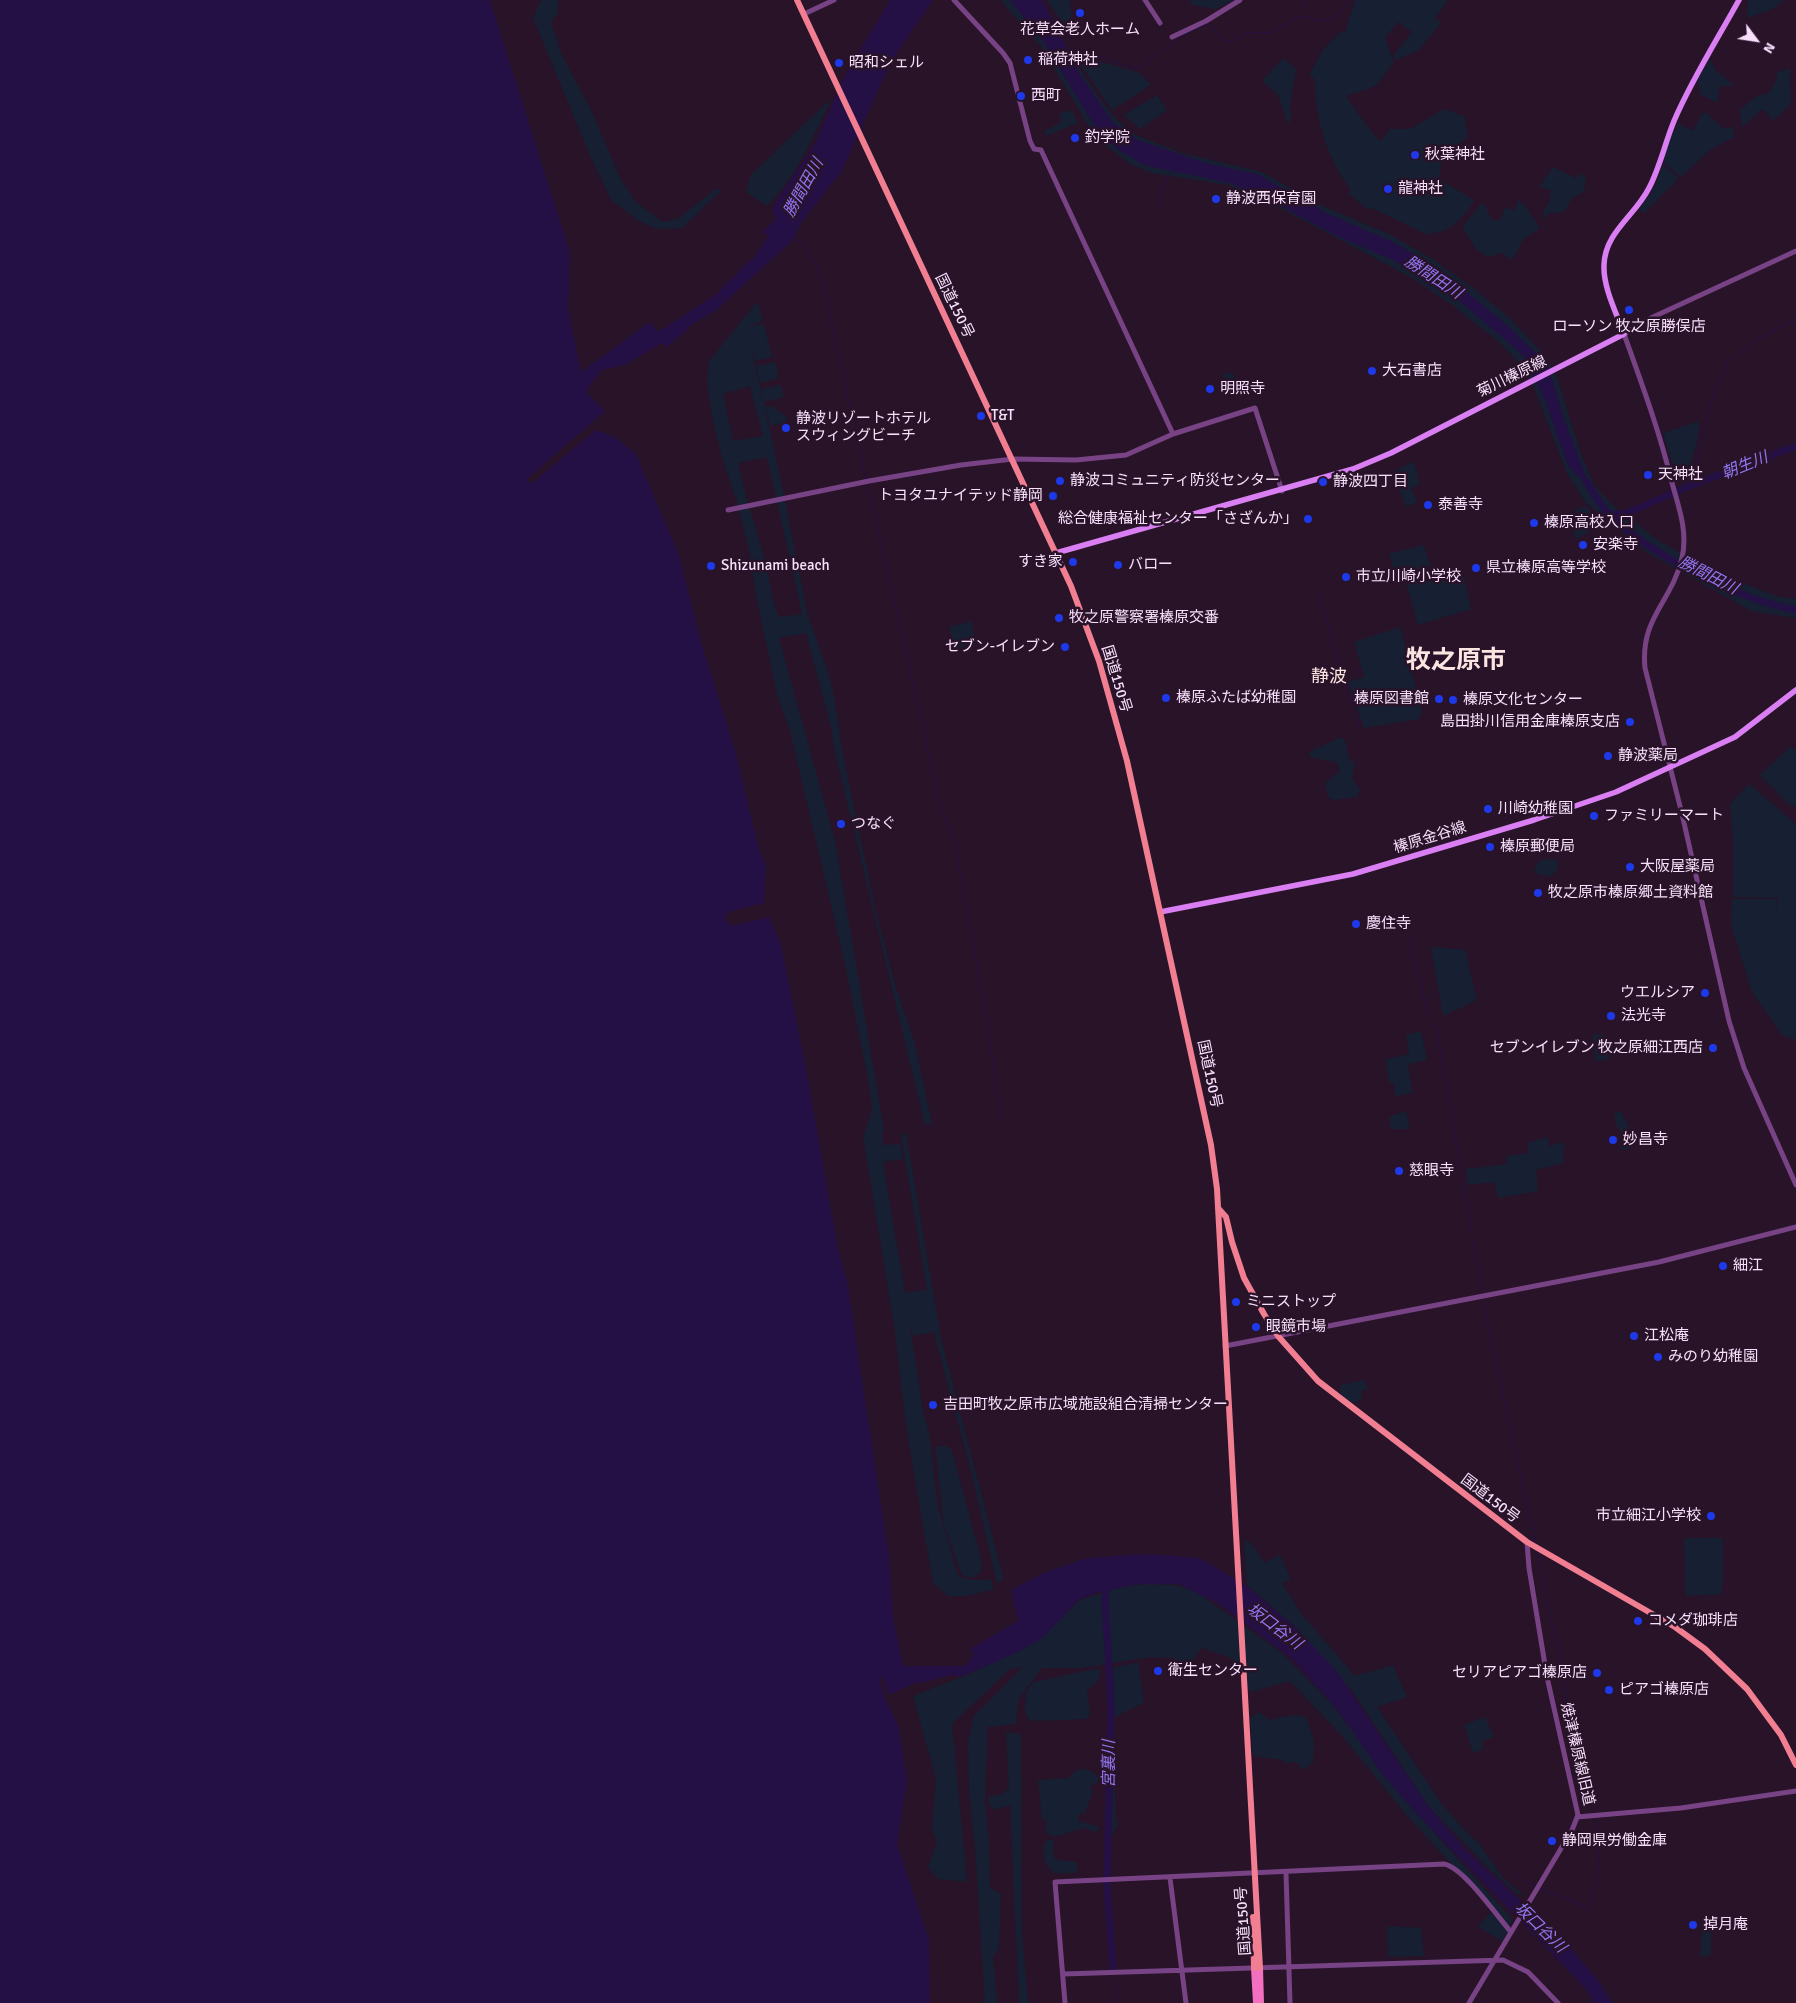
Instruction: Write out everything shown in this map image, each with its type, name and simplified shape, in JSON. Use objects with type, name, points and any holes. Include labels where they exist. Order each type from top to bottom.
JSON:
[{"type":"highway","name":"国道150号","points":[[797,0],[1056,553],[1099,661],[1134,787],[1211,1145],[1218,1208],[1242,1639],[1257,1968]]},
{"type":"highway","name":"国道150号","points":[[1218,1208],[1226,1217],[1244,1278],[1278,1336],[1318,1381],[1527,1542],[1675,1626],[1704,1649],[1747,1689],[1781,1735],[1796,1765]]},
{"type":"main road","points":[[1624,334],[1605,280],[1606,251],[1616,230],[1645,197],[1674,120],[1694,79],[1740,0]]},
{"type":"main road","name":"菊川榛原線","points":[[1056,553],[1353,470],[1624,334]]},
{"type":"main road","name":"榛原金谷線","points":[[1160,912],[1353,874],[1564,810],[1616,792],[1735,737],[1796,690]]},
{"type":"main road","points":[[1256,2003],[1257,1968]]},
{"type":"main road","points":[[1257,1968],[1261,2003]]},
{"type":"street","points":[[804,14],[834,0]]},
{"type":"street","points":[[954,0],[1010,63],[1030,142],[1034,149],[1041,150],[1173,434]]},
{"type":"street","points":[[1145,0],[1160,23]]},
{"type":"street","points":[[1172,37],[1240,0]]},
{"type":"street","points":[[1796,251],[1654,316],[1624,334],[1658,430],[1684,526],[1684,544],[1677,573],[1648,629],[1644,656],[1729,1021],[1744,1068],[1796,1185]]},
{"type":"street","points":[[728,510],[867,481],[1013,459],[1076,460],[1126,455],[1173,434],[1256,408],[1282,491]]},
{"type":"street","points":[[1225,1346],[1659,1262],[1796,1227]]},
{"type":"street","name":"焼津榛原線旧道","points":[[1470,2003],[1578,1817],[1544,1660],[1529,1568],[1527,1542]]},
{"type":"street","points":[[1578,1817],[1681,1808],[1796,1791]]},
{"type":"street","points":[[1065,2003],[1055,1882],[1286,1873],[1424,1864],[1450,1865],[1465,1879],[1511,1932]]},
{"type":"street","points":[[1286,1873],[1290,2003]]},
{"type":"street","points":[[1170,1878],[1186,2003]]},
{"type":"street","points":[[1063,1974],[1494,1960],[1506,1961],[1523,1968],[1558,2003]]},
{"type":"shaded area","points":[[541,0],[558,0],[558,13],[551,22],[562,55],[592,112],[620,178],[636,202],[663,222],[679,218],[717,188],[721,191],[682,228],[657,229],[639,221],[612,201],[591,158],[533,18]]},
{"type":"shaded area","points":[[1000,0],[1036,0],[1097,95],[1115,118],[1134,134],[1182,153],[1262,172],[1318,204],[1389,234],[1431,258],[1473,288],[1510,318],[1546,357],[1557,378],[1580,451],[1594,485],[1615,507],[1659,541],[1711,570],[1776,596],[1796,599],[1796,618],[1751,611],[1648,553],[1586,503],[1567,474],[1529,374],[1499,342],[1452,305],[1412,278],[1269,202],[1228,185],[1152,173],[1131,165],[1095,137],[1042,48]]},
{"type":"shaded area","points":[[1047,0],[1070,0],[1072,23],[1063,23]]},
{"type":"shaded area","points":[[1189,0],[1234,0],[1216,9],[1192,5]]},
{"type":"shaded area","points":[[1355,0],[1448,0],[1435,18],[1441,23],[1419,50],[1396,60],[1393,56],[1412,32],[1398,22],[1385,38],[1394,62],[1376,86],[1346,96],[1368,127],[1381,141],[1390,129],[1410,129],[1444,109],[1464,116],[1468,136],[1441,164],[1439,179],[1474,200],[1461,218],[1443,231],[1428,235],[1372,208],[1368,210],[1348,193],[1351,190],[1329,152],[1317,109],[1315,80],[1309,75],[1323,50],[1341,31],[1345,32]]},
{"type":"shaded area","points":[[1748,0],[1784,0],[1775,8],[1747,18]]},
{"type":"shaded area","points":[[1077,55],[1140,73],[1151,85],[1112,110],[1078,61]]},
{"type":"shaded area","points":[[1283,58],[1296,69],[1290,105],[1291,122],[1288,123],[1278,95],[1262,81]]},
{"type":"shaded area","points":[[1711,59],[1715,70],[1735,86],[1719,86],[1718,101],[1716,102],[1701,95],[1697,78]]},
{"type":"shaded area","points":[[1790,68],[1791,104],[1773,121],[1763,109],[1742,127],[1740,110],[1755,97],[1769,93],[1777,79],[1776,73]]},
{"type":"shaded area","points":[[1157,95],[1167,110],[1140,129],[1124,115]]},
{"type":"shaded area","points":[[828,101],[830,102],[803,157],[777,195],[767,206],[746,192],[751,175]]},
{"type":"shaded area","points":[[1072,110],[1078,123],[1046,136],[1044,131],[1062,122],[1059,114]]},
{"type":"shaded area","points":[[1706,112],[1723,129],[1733,127],[1734,137],[1710,150],[1681,177],[1664,163],[1665,149],[1678,123],[1693,131],[1701,115]]},
{"type":"shaded area","points":[[1663,165],[1679,178],[1643,214],[1639,209],[1653,190]]},
{"type":"shaded area","points":[[1553,167],[1575,178],[1581,173],[1586,178],[1584,192],[1573,197],[1564,212],[1548,213],[1545,221],[1543,212],[1549,203],[1551,190],[1539,187]]},
{"type":"shaded area","points":[[1518,200],[1523,203],[1540,228],[1524,239],[1512,260],[1502,253],[1488,257],[1477,250],[1462,227],[1480,205],[1485,204],[1491,219],[1499,221],[1505,208],[1515,210]]},
{"type":"shaded area","points":[[757,302],[763,320],[749,327],[764,324],[772,357],[755,361],[750,343],[781,480],[807,612],[832,685],[844,760],[876,912],[896,988],[914,1041],[932,1124],[925,1125],[834,748],[831,727],[806,633],[779,638],[835,841],[884,1130],[882,1136],[883,1145],[900,1144],[903,1159],[883,1162],[905,1293],[927,1290],[901,1134],[906,1133],[941,1339],[1003,1577],[1002,1581],[997,1583],[972,1475],[934,1332],[913,1336],[910,1326],[923,1411],[929,1433],[938,1506],[958,1576],[971,1580],[991,1580],[994,1589],[967,1596],[948,1596],[933,1583],[907,1432],[894,1325],[863,1137],[872,1110],[869,1084],[845,964],[790,731],[777,694],[756,595],[750,555],[737,502],[721,454],[711,411],[707,379],[709,361]],"holes":[[[750,386],[763,436],[733,441],[723,394]],[[767,457],[802,613],[802,614],[779,617],[738,463]]]},
{"type":"shaded area","points":[[775,362],[779,378],[760,383],[756,366]]},
{"type":"shaded area","points":[[1232,372],[1240,391],[1231,394],[1223,375]]},
{"type":"shaded area","points":[[781,385],[784,397],[764,402],[761,389]]},
{"type":"shaded area","points":[[775,406],[776,410],[786,416],[787,422],[770,426],[765,407]]},
{"type":"shaded area","points":[[1699,421],[1697,441],[1689,473],[1678,481],[1663,433]]},
{"type":"shaded area","points":[[1414,461],[1420,484],[1411,488],[1417,502],[1406,507],[1393,472]]},
{"type":"shaded area","points":[[1586,506],[1593,514],[1589,517],[1595,528],[1576,539],[1571,528],[1579,523],[1575,510]]},
{"type":"shaded area","points":[[1424,545],[1430,567],[1395,574],[1389,554]]},
{"type":"shaded area","points":[[1461,566],[1471,609],[1418,625],[1406,583]]},
{"type":"shaded area","points":[[971,621],[976,643],[955,649],[949,627]]},
{"type":"shaded area","points":[[1400,627],[1422,711],[1419,719],[1364,728],[1348,682],[1364,677],[1354,642]]},
{"type":"shaded area","points":[[1341,737],[1345,741],[1349,759],[1355,763],[1352,778],[1360,790],[1357,797],[1333,800],[1328,797],[1325,783],[1340,771],[1336,762],[1310,757],[1309,752]]},
{"type":"shaded area","points":[[1790,747],[1796,750],[1796,808],[1786,802],[1760,775]]},
{"type":"shaded area","points":[[1749,784],[1796,824],[1796,1040],[1782,1035],[1752,992],[1731,925],[1732,899],[1776,899],[1777,910],[1778,898],[1733,897],[1733,839],[1730,804]]},
{"type":"shaded area","points":[[1556,859],[1559,868],[1551,876],[1540,875],[1534,871],[1538,861]]},
{"type":"shaded area","points":[[1431,947],[1465,950],[1477,1000],[1443,1016]]},
{"type":"shaded area","points":[[1421,1031],[1427,1060],[1408,1064],[1412,1093],[1395,1096],[1394,1083],[1389,1083],[1386,1059],[1409,1054],[1406,1035]]},
{"type":"shaded area","points":[[1604,1034],[1609,1058],[1596,1062],[1592,1035]]},
{"type":"shaded area","points":[[1406,1111],[1410,1129],[1391,1129],[1389,1117]]},
{"type":"shaded area","points":[[1620,1111],[1627,1124],[1631,1139],[1631,1148],[1625,1150],[1620,1149],[1623,1135],[1616,1125],[1614,1114]]},
{"type":"shaded area","points":[[1548,1137],[1549,1146],[1564,1142],[1563,1163],[1536,1170],[1538,1191],[1498,1198],[1494,1182],[1468,1185],[1466,1169],[1507,1164],[1506,1156],[1529,1153],[1527,1143]]},
{"type":"shaded area","points":[[1365,1380],[1367,1389],[1361,1391],[1362,1399],[1352,1403],[1341,1396],[1340,1385]]},
{"type":"shaded area","points":[[946,1445],[952,1451],[982,1563],[981,1572],[972,1578],[962,1575],[944,1525],[935,1447]]},
{"type":"shaded area","points":[[1684,1538],[1723,1538],[1722,1594],[1686,1596]]},
{"type":"shaded area","points":[[1244,1540],[1251,1543],[1264,1563],[1280,1555],[1291,1580],[1282,1583],[1301,1613],[1355,1676],[1393,1665],[1407,1697],[1377,1707],[1442,1804],[1470,1836],[1478,1842],[1503,1878],[1525,1896],[1515,1893],[1488,1868],[1429,1807],[1352,1691],[1294,1626],[1247,1585]]},
{"type":"shaded area","points":[[1144,1584],[1175,1585],[1201,1595],[1281,1652],[1333,1705],[1398,1792],[1513,1920],[1508,1927],[1404,1812],[1343,1737],[1290,1681],[1251,1692],[1231,1658],[1201,1648],[1188,1667],[1179,1671],[1173,1667],[1174,1658],[1151,1657],[1081,1668],[1042,1668],[1018,1700],[1016,1724],[987,1727],[985,1803],[989,1843],[990,1888],[1001,1894],[999,1948],[993,1957],[997,2003],[985,2003],[975,1847],[969,1791],[968,1741],[974,1716],[1023,1667],[1010,1669],[952,1724],[967,1882],[938,1879],[928,1867],[937,1843],[932,1829],[936,1779],[913,1696],[969,1674],[1041,1639],[1080,1600],[1117,1588]]},
{"type":"shaded area","points":[[1138,1662],[1144,1703],[1114,1717],[1113,1668]]},
{"type":"shaded area","points":[[1094,1669],[1101,1670],[1098,1681],[1087,1690],[1090,1713],[1087,1719],[1030,1721],[1025,1713],[1025,1704],[1027,1690],[1034,1682]]},
{"type":"shaded area","points":[[1259,1712],[1269,1720],[1293,1715],[1306,1717],[1314,1741],[1313,1763],[1301,1770],[1300,1765],[1296,1762],[1285,1763],[1282,1760],[1253,1756],[1250,1718]]},
{"type":"shaded area","points":[[1485,1717],[1494,1737],[1482,1741],[1483,1749],[1473,1753],[1464,1725]]},
{"type":"shaded area","points":[[1006,1732],[1021,1734],[1022,1934],[1028,2003],[1019,2003],[1010,1805],[994,1810],[989,1805],[989,1796],[1000,1795],[1009,1788]]},
{"type":"shaded area","points":[[1114,1766],[1116,1818],[1118,1824],[1112,1837],[1106,1826],[1105,1814],[1108,1788],[1107,1770]]},
{"type":"shaded area","points":[[1082,1769],[1093,1772],[1099,1781],[1089,1787],[1093,1791],[1085,1813],[1078,1815],[1078,1821],[1100,1827],[1097,1832],[1084,1828],[1054,1837],[1045,1833],[1047,1822],[1042,1819],[1038,1780],[1068,1778],[1075,1771]]},
{"type":"shaded area","points":[[1052,1839],[1054,1841],[1053,1856],[1057,1860],[1077,1862],[1077,1870],[1074,1873],[1053,1873],[1045,1861],[1043,1847],[1046,1841]]},
{"type":"shaded area","points":[[1491,1912],[1508,1932],[1502,1941],[1478,1927]]},
{"type":"shaded area","points":[[1702,1920],[1706,1920],[1711,1933],[1711,1955],[1701,1957]]},
{"type":"shaded area","points":[[1387,1926],[1421,1928],[1424,1956],[1388,1957]]},
{"type":"water","points":[[0,0],[490,0],[570,253],[568,308],[581,372],[650,322],[658,332],[737,281],[769,236],[762,232],[776,219],[772,208],[815,143],[845,75],[890,0],[933,0],[891,62],[841,172],[801,223],[792,241],[716,310],[625,365],[601,370],[586,392],[605,411],[527,479],[531,484],[596,430],[615,437],[636,454],[679,555],[701,642],[736,754],[759,850],[766,865],[764,903],[728,912],[725,918],[731,926],[769,917],[781,945],[806,1068],[838,1250],[847,1281],[889,1557],[893,1617],[903,1666],[966,1666],[974,1654],[970,1649],[1018,1621],[1011,1590],[1043,1573],[1087,1558],[1145,1554],[1200,1558],[1248,1587],[1294,1626],[1335,1669],[1428,1806],[1465,1849],[1566,1943],[1597,1979],[1613,2003],[1594,2003],[1586,1989],[1415,1812],[1382,1774],[1337,1709],[1291,1658],[1219,1604],[1179,1584],[1140,1584],[1098,1592],[1080,1599],[1041,1639],[1020,1651],[960,1677],[940,1672],[889,1695],[882,1676],[880,1677],[884,1697],[898,1725],[907,1781],[897,1843],[929,1940],[930,2003],[0,2003]]},
{"type":"water","points":[[1010,0],[1041,0],[1080,74],[1113,123],[1138,140],[1209,164],[1257,174],[1326,213],[1393,242],[1439,269],[1509,327],[1548,365],[1563,416],[1590,488],[1568,466],[1546,403],[1524,356],[1449,292],[1393,260],[1335,235],[1270,200],[1230,183],[1144,165],[1122,152],[1100,135],[1043,41]]},
{"type":"waterway","points":[[1302,0],[1305,8]]},
{"type":"waterway","points":[[1069,49],[1085,51],[1133,68],[1141,67],[1179,38],[1208,23],[1224,40],[1232,42],[1248,32],[1271,33],[1295,18],[1308,17],[1318,21],[1335,18],[1350,0]]},
{"type":"waterway","points":[[1160,210],[1158,198],[1171,169]]},
{"type":"waterway","points":[[794,235],[815,263],[825,292],[866,480]]},
{"type":"waterway","name":"勝間田川","points":[[723,292],[751,264]]},
{"type":"waterway","points":[[1679,490],[1695,467],[1713,397],[1727,362],[1758,339],[1796,319]]},
{"type":"waterway","name":"勝間田川","points":[[666,343],[684,328]]},
{"type":"waterway","name":"朝生川","points":[[1610,515],[1627,513],[1687,487],[1796,446]]},
{"type":"waterway","name":"勝間田川","points":[[1586,481],[1598,501],[1624,528],[1670,559],[1722,586],[1773,605],[1796,610]]},
{"type":"waterway","points":[[867,484],[916,694],[941,812],[954,836],[989,1034],[1001,1117]]},
{"type":"waterway","points":[[1318,595],[1359,726]]},
{"type":"waterway","points":[[1411,935],[1412,953],[1430,1019]]},
{"type":"waterway","points":[[1432,1025],[1436,1026],[1472,1232]]},
{"type":"waterway","points":[[1473,1239],[1482,1291]]},
{"type":"waterway","points":[[1483,1301],[1535,1543]]},
{"type":"waterway","points":[[1537,1553],[1540,1564]]},
{"type":"waterway","points":[[1541,1571],[1549,1613],[1560,1652],[1570,1727],[1593,1812]]},
{"type":"waterway","name":"宮裏川","points":[[1103,1585],[1107,1590],[1105,1597],[1111,1706],[1107,1886],[1113,1968]]},
{"type":"waterway","name":"坂口谷川","points":[[921,1679],[952,1671]]},
{"type":"waterway","points":[[1591,1904],[1599,1861],[1594,1819]]},
{"type":"waterway","points":[[1516,1877],[1536,1886]]},
{"type":"waterway","points":[[1496,1879],[1506,1884]]},
{"type":"waterway","points":[[1540,1888],[1590,1908]]},
{"type":"waterway","name":"宮裏川","points":[[1114,1979],[1116,2003]]},
{"type":"place","name":"花草会老人ホーム","points":[[1080,13]]},
{"type":"place","name":"稲荷神社","points":[[1028,60]]},
{"type":"place","name":"昭和シェル","points":[[839,63]]},
{"type":"place","name":"西町","points":[[1021,96]]},
{"type":"place","name":"釣学院","points":[[1075,138]]},
{"type":"place","name":"秋葉神社","points":[[1415,155]]},
{"type":"place","name":"龍神社","points":[[1388,189]]},
{"type":"place","name":"静波西保育園","points":[[1216,199]]},
{"type":"place","name":"ローソン 牧之原勝俣店","points":[[1629,310]]},
{"type":"place","name":"大石書店","points":[[1372,371]]},
{"type":"place","name":"明照寺","points":[[1210,389]]},
{"type":"place","name":"T&T","points":[[981,416]]},
{"type":"place","name":"静波リゾートホテル スウィングビーチ","points":[[786,428]]},
{"type":"place","name":"天神社","points":[[1648,475]]},
{"type":"place","name":"静波コミュニティ防災センター","points":[[1060,481]]},
{"type":"place","name":"静波四丁目","points":[[1323,482]]},
{"type":"place","name":"トヨタユナイテッド静岡","points":[[1053,496]]},
{"type":"place","name":"泰善寺","points":[[1428,505]]},
{"type":"place","name":"総合健康福祉センター「さざんか」","points":[[1308,519]]},
{"type":"place","name":"榛原高校入口","points":[[1534,523]]},
{"type":"place","name":"安楽寺","points":[[1583,545]]},
{"type":"place","name":"すき家","points":[[1073,562]]},
{"type":"place","name":"バロー","points":[[1118,565]]},
{"type":"place","name":"Shizunami beach","points":[[711,566]]},
{"type":"place","name":"県立榛原高等学校","points":[[1476,568]]},
{"type":"place","name":"市立川崎小学校","points":[[1346,577]]},
{"type":"place","name":"牧之原警察署榛原交番","points":[[1059,618]]},
{"type":"place","name":"セブン-イレブン","points":[[1065,647]]},
{"type":"place","name":"榛原ふたば幼稚園","points":[[1166,698]]},
{"type":"place","name":"榛原図書館","points":[[1439,699]]},
{"type":"place","name":"榛原文化センター","points":[[1453,700]]},
{"type":"place","name":"島田掛川信用金庫榛原支店","points":[[1630,722]]},
{"type":"place","name":"静波薬局","points":[[1608,756]]},
{"type":"place","name":"川崎幼稚園","points":[[1488,809]]},
{"type":"place","name":"ファミリーマート","points":[[1594,816]]},
{"type":"place","name":"つなぐ","points":[[841,824]]},
{"type":"place","name":"榛原郵便局","points":[[1490,847]]},
{"type":"place","name":"大阪屋薬局","points":[[1630,867]]},
{"type":"place","name":"牧之原市榛原郷土資料館","points":[[1538,893]]},
{"type":"place","name":"慶住寺","points":[[1356,924]]},
{"type":"place","name":"ウエルシア","points":[[1705,993]]},
{"type":"place","name":"法光寺","points":[[1611,1016]]},
{"type":"place","name":"セブンイレブン 牧之原細江西店","points":[[1713,1048]]},
{"type":"place","name":"妙昌寺","points":[[1613,1140]]},
{"type":"place","name":"慈眼寺","points":[[1399,1171]]},
{"type":"place","name":"細江","points":[[1723,1266]]},
{"type":"place","name":"ミニストップ","points":[[1236,1302]]},
{"type":"place","name":"眼鏡市場","points":[[1256,1327]]},
{"type":"place","name":"江松庵","points":[[1634,1336]]},
{"type":"place","name":"みのり幼稚園","points":[[1658,1357]]},
{"type":"place","name":"吉田町牧之原市広域施設組合清掃センター","points":[[933,1405]]},
{"type":"place","name":"市立細江小学校","points":[[1711,1516]]},
{"type":"place","name":"コメダ珈琲店","points":[[1638,1621]]},
{"type":"place","name":"衛生センター","points":[[1158,1671]]},
{"type":"place","name":"セリアピアゴ榛原店","points":[[1597,1673]]},
{"type":"place","name":"ピアゴ榛原店","points":[[1609,1690]]},
{"type":"place","name":"静岡県労働金庫","points":[[1552,1841]]},
{"type":"place","name":"掉月庵","points":[[1693,1925]]},
{"type":"district","name":"牧之原市","points":[[1456,661]]},
{"type":"district","name":"静波","points":[[1329,677]]}]
